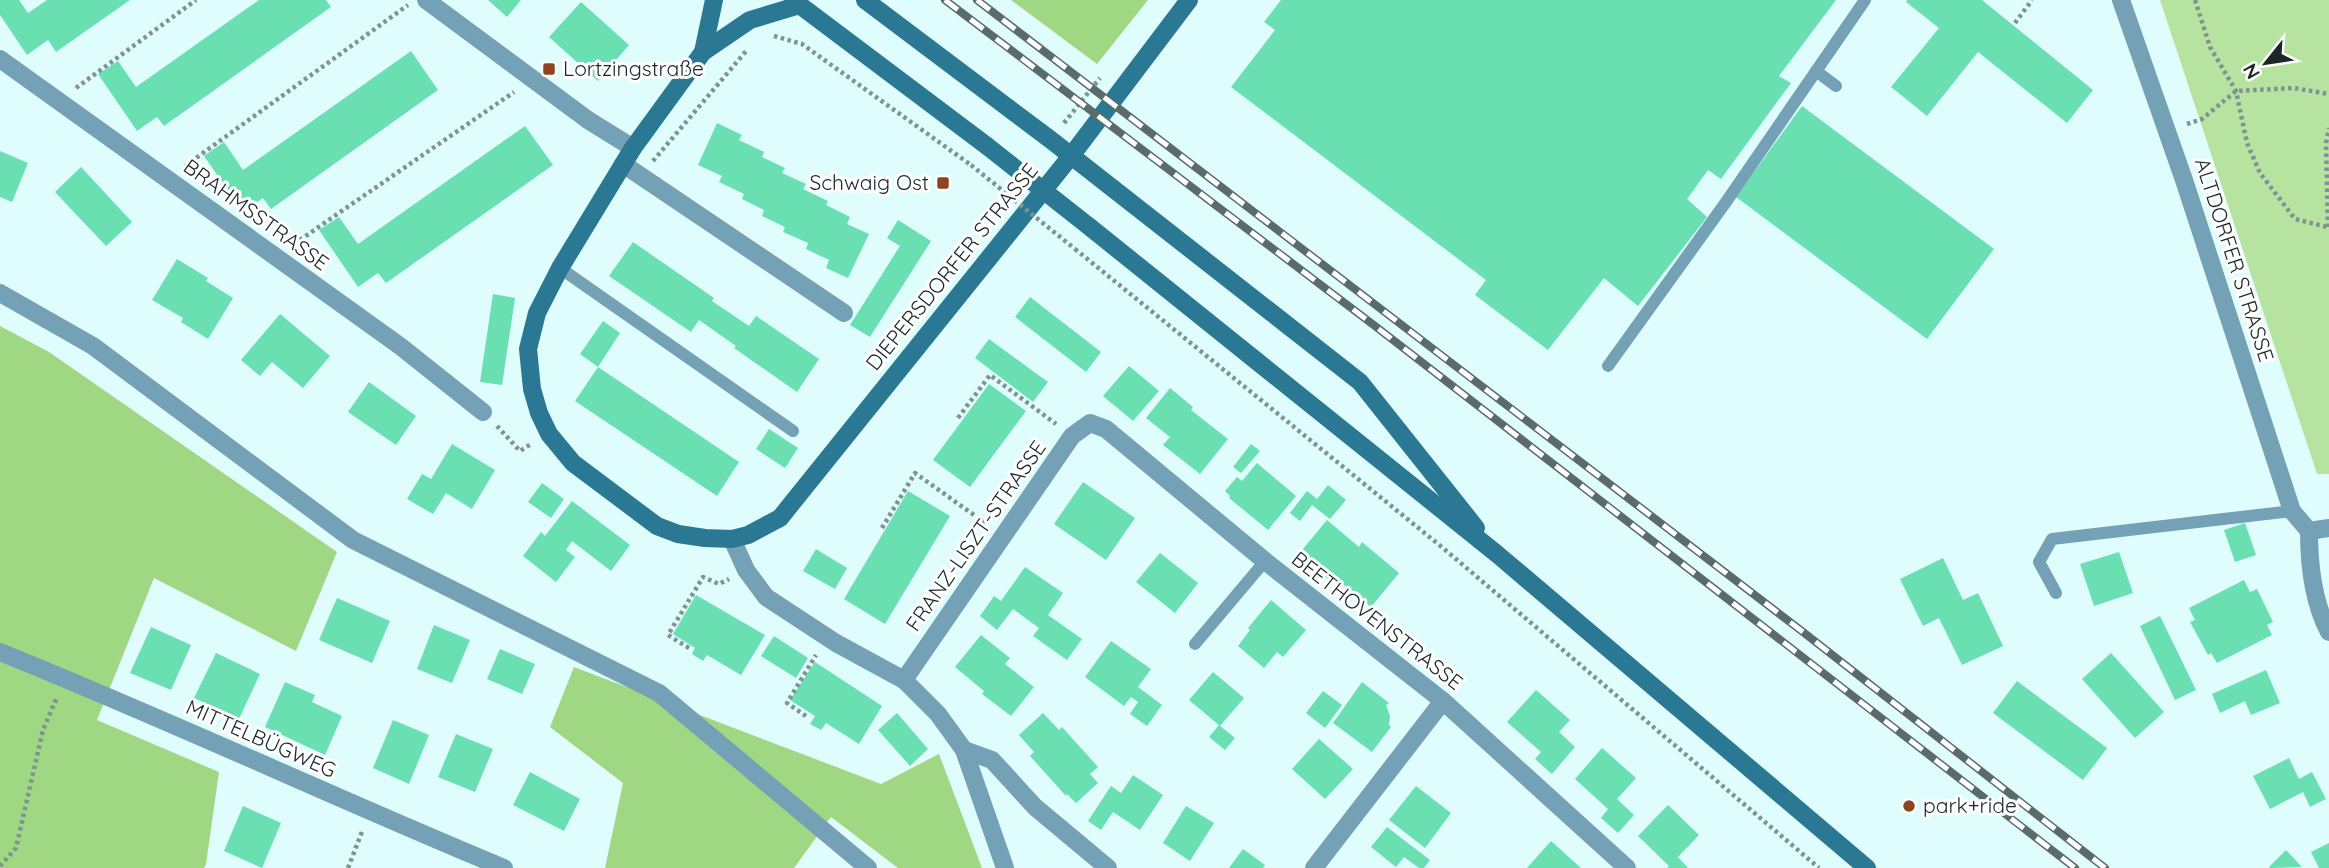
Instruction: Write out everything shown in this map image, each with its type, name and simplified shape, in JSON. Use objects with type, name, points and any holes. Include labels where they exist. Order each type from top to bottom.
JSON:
[{"type":"main road","points":[[703,52],[714,0]]},
{"type":"main road","points":[[864,0],[1070,156],[1360,382],[1497,554]]},
{"type":"main road","name":"DIEPERSDORFER STRASSE","points":[[732,539],[748,536],[780,518],[1070,156],[1189,0]]},
{"type":"main road","points":[[732,539],[678,534],[657,526],[573,463],[549,434],[539,413],[532,389],[528,349],[537,313],[560,268],[622,164],[703,52],[750,20],[797,3],[987,146],[1497,554],[1867,868]]},
{"type":"street","points":[[426,0],[588,120],[633,148]]},
{"type":"street","name":"ALTDORFER STRASSE","points":[[2122,0],[2292,511],[2309,531]]},
{"type":"street","name":"BRAHMSSTRASSE","points":[[0,59],[400,346],[483,412]]},
{"type":"street","points":[[622,164],[844,313]]},
{"type":"street","points":[[0,293],[93,346],[354,540],[659,693],[868,868]]},
{"type":"street","name":"FRANZ-LISZT-STRASSE","points":[[904,680],[1072,436],[1090,423]]},
{"type":"street","name":"BEETHOVENSTRASSE","points":[[1090,423],[1105,429],[1265,561],[1443,701],[1627,868]]},
{"type":"street","points":[[2329,528],[2309,531],[2309,566],[2323,621],[2329,632]]},
{"type":"street","points":[[732,539],[746,570],[766,597],[827,637],[904,680],[938,713],[964,750],[1005,868]]},
{"type":"street","name":"MITTELBÜGWEG","points":[[0,652],[66,678],[369,812],[504,868]]},
{"type":"street","points":[[1314,868],[1443,701]]},
{"type":"street","points":[[964,750],[992,760],[1035,807],[1108,868]]},
{"type":"lane","points":[[1608,366],[1726,202],[1865,0]]},
{"type":"lane","points":[[1816,71],[1836,86]]},
{"type":"lane","points":[[560,268],[793,431]]},
{"type":"lane","points":[[2056,593],[2039,562],[2052,539],[2292,511]]},
{"type":"lane","points":[[1195,644],[1265,561]]},
{"type":"path","points":[[59,101],[196,0]]},
{"type":"path","points":[[167,179],[416,0]]},
{"type":"path","points":[[2015,23],[2032,0]]},
{"type":"path","points":[[2194,0],[2210,47],[2236,92],[2247,143],[2260,173],[2295,219],[2328,227],[2326,143],[2329,128]]},
{"type":"path","points":[[763,31],[802,44],[971,165],[1443,548],[1819,868]]},
{"type":"path","points":[[276,257],[533,78]]},
{"type":"path","points":[[2166,129],[2202,119],[2236,92],[2294,88],[2329,94]]},
{"type":"path","points":[[958,418],[990,375],[1072,436]]},
{"type":"path","points":[[483,412],[520,451],[549,434]]},
{"type":"path","points":[[881,528],[915,473],[1004,536]]},
{"type":"path","points":[[689,648],[668,635],[703,576],[719,584],[746,570]]},
{"type":"path","points":[[806,716],[787,702],[827,637]]},
{"type":"path","points":[[0,866],[16,848],[43,730],[66,678]]},
{"type":"path","points":[[348,868],[363,829]]},
{"type":"green space","points":[[1011,0],[1148,0],[1097,64]]},
{"type":"green space","points":[[2160,0],[2329,0],[2329,474],[2317,474]]},
{"type":"green space","points":[[0,326],[49,352],[337,552],[296,651],[154,578],[97,720],[219,772],[204,868],[0,868]]},
{"type":"green space","points":[[574,667],[881,784],[939,754],[982,868],[898,868],[831,817],[794,868],[605,868],[623,783],[550,727]]},
{"type":"building","points":[[0,0],[19,0],[28,13],[47,0],[130,0],[56,52],[48,40],[27,55],[0,15]]},
{"type":"building","points":[[259,0],[326,0],[331,7],[164,126],[157,117],[137,131],[98,74],[118,61],[136,87]]},
{"type":"building","points":[[488,0],[521,0],[507,17]]},
{"type":"building","points":[[1281,0],[1836,0],[1779,76],[1791,83],[1721,179],[1708,170],[1687,199],[1707,217],[1638,306],[1604,278],[1548,350],[1475,295],[1486,280],[1231,87],[1275,30],[1264,22]]},
{"type":"building","points":[[1982,0],[2093,90],[2067,123],[1978,52],[1927,116],[1891,87],[1939,28],[1906,2]]},
{"type":"building","points":[[581,2],[629,45],[598,81],[549,37]]},
{"type":"building","points":[[411,51],[438,90],[271,209],[263,198],[243,212],[204,156],[224,142],[243,170]]},
{"type":"building","points":[[1802,106],[1994,249],[1927,339],[1736,197]]},
{"type":"building","points":[[717,123],[742,135],[739,140],[764,152],[762,157],[785,168],[782,173],[806,184],[803,189],[828,201],[826,205],[850,217],[847,224],[869,234],[848,278],[826,268],[829,260],[806,249],[808,243],[783,232],[785,227],[762,216],[764,210],[742,199],[744,194],[719,182],[722,176],[698,165]]},
{"type":"building","points":[[525,126],[553,165],[386,283],[378,273],[358,287],[319,230],[339,217],[358,244]]},
{"type":"building","points":[[0,151],[28,163],[12,202],[0,197]]},
{"type":"building","points":[[81,167],[132,222],[106,246],[55,192]]},
{"type":"building","points":[[898,220],[931,241],[870,337],[850,325],[900,246],[887,238]]},
{"type":"building","points":[[633,242],[714,298],[712,301],[749,326],[756,316],[819,359],[797,392],[699,320],[691,332],[609,276]]},
{"type":"building","points":[[177,259],[208,278],[206,281],[233,298],[208,339],[181,322],[183,318],[152,300]]},
{"type":"building","points":[[493,294],[515,298],[502,385],[480,382]]},
{"type":"building","points":[[1030,297],[1101,352],[1086,372],[1015,317]]},
{"type":"building","points":[[280,314],[330,356],[303,388],[272,362],[260,376],[241,360]]},
{"type":"building","points":[[603,321],[620,333],[598,367],[580,354]]},
{"type":"building","points":[[989,339],[1048,382],[1033,402],[975,358]]},
{"type":"building","points":[[1129,366],[1159,391],[1133,421],[1103,396]]},
{"type":"building","points":[[598,367],[739,462],[717,496],[575,401]]},
{"type":"building","points":[[369,382],[416,416],[396,445],[348,412]]},
{"type":"building","points":[[989,384],[1026,411],[970,487],[933,460]]},
{"type":"building","points":[[1170,388],[1193,407],[1191,410],[1228,439],[1200,474],[1163,445],[1170,437],[1146,418]]},
{"type":"building","points":[[769,429],[798,448],[785,468],[756,449]]},
{"type":"building","points":[[452,444],[495,470],[472,509],[446,493],[433,514],[407,499],[422,474],[431,479]]},
{"type":"building","points":[[1251,444],[1260,451],[1241,473],[1233,467]]},
{"type":"building","points":[[1257,463],[1296,496],[1268,530],[1229,498],[1225,491],[1237,477],[1242,481]]},
{"type":"building","points":[[1083,482],[1135,518],[1106,560],[1054,524]]},
{"type":"building","points":[[542,483],[564,499],[551,518],[528,502]]},
{"type":"building","points":[[1328,485],[1346,500],[1330,519],[1312,505],[1300,521],[1290,513],[1307,491],[1317,499]]},
{"type":"building","points":[[908,491],[950,516],[885,624],[844,599]]},
{"type":"building","points":[[572,501],[630,545],[611,571],[572,541],[566,550],[575,557],[556,582],[523,556],[541,532],[545,536]]},
{"type":"building","points":[[1327,520],[1359,547],[1362,542],[1399,573],[1371,607],[1334,577],[1330,581],[1298,555]]},
{"type":"building","points":[[2245,523],[2256,555],[2235,562],[2224,530]]},
{"type":"building","points":[[816,549],[847,568],[835,589],[803,571]]},
{"type":"building","points":[[2119,552],[2133,593],[2094,606],[2080,564]]},
{"type":"building","points":[[1160,553],[1198,583],[1175,613],[1136,582]]},
{"type":"building","points":[[1943,558],[1963,600],[1978,593],[2003,646],[1962,665],[1939,618],[1923,626],[1900,579]]},
{"type":"building","points":[[1025,567],[1063,593],[1048,615],[1082,639],[1067,660],[1033,636],[1039,628],[1013,609],[997,630],[980,616],[994,596],[1001,601]]},
{"type":"building","points":[[2244,580],[2250,592],[2257,589],[2273,622],[2267,625],[2272,635],[2217,663],[2211,653],[2208,655],[2190,622],[2195,620],[2189,608]]},
{"type":"building","points":[[696,595],[765,635],[741,675],[707,655],[703,661],[692,654],[695,648],[673,634]]},
{"type":"building","points":[[337,598],[390,621],[372,663],[319,640]]},
{"type":"building","points":[[1271,600],[1306,630],[1283,657],[1277,652],[1264,668],[1238,646],[1250,630],[1248,628]]},
{"type":"building","points":[[2160,616],[2196,690],[2175,700],[2140,626]]},
{"type":"building","points":[[434,625],[470,640],[452,683],[417,669]]},
{"type":"building","points":[[151,627],[191,645],[171,690],[130,673]]},
{"type":"building","points":[[981,635],[1010,658],[1005,664],[1034,687],[1011,716],[982,694],[984,691],[955,667]]},
{"type":"building","points":[[774,636],[808,658],[796,678],[761,656]]},
{"type":"building","points":[[1111,641],[1151,669],[1138,687],[1162,705],[1147,726],[1130,714],[1138,702],[1131,697],[1124,706],[1085,677]]},
{"type":"building","points":[[500,649],[535,664],[522,694],[487,679]]},
{"type":"building","points":[[216,653],[260,674],[239,719],[194,698]]},
{"type":"building","points":[[2111,653],[2164,712],[2135,738],[2082,679]]},
{"type":"building","points":[[815,662],[882,706],[859,744],[826,723],[821,730],[810,724],[815,716],[790,700]]},
{"type":"building","points":[[2266,670],[2280,703],[2251,715],[2245,701],[2220,713],[2212,694]]},
{"type":"building","points":[[1213,672],[1244,698],[1220,726],[1189,700]]},
{"type":"building","points":[[2017,681],[2107,748],[2083,780],[1993,713]]},
{"type":"building","points":[[285,682],[315,695],[312,702],[342,716],[325,755],[265,727]]},
{"type":"building","points":[[1362,682],[1389,703],[1386,705],[1391,727],[1372,752],[1333,723]]},
{"type":"building","points":[[1536,690],[1570,720],[1559,732],[1575,747],[1552,774],[1535,759],[1541,752],[1507,722]]},
{"type":"building","points":[[1323,691],[1342,705],[1325,728],[1306,713]]},
{"type":"building","points":[[897,713],[928,749],[910,766],[878,730]]},
{"type":"building","points":[[1043,713],[1059,730],[1062,727],[1098,767],[1090,774],[1098,783],[1076,803],[1067,794],[1066,796],[1030,756],[1034,752],[1019,735]]},
{"type":"building","points":[[393,720],[429,735],[409,784],[373,768]]},
{"type":"building","points":[[1219,725],[1235,738],[1225,750],[1209,737]]},
{"type":"building","points":[[456,734],[493,749],[475,792],[438,777]]},
{"type":"building","points":[[1319,739],[1353,769],[1325,799],[1292,769]]},
{"type":"building","points":[[1602,748],[1636,778],[1617,799],[1634,815],[1618,833],[1601,818],[1608,809],[1575,779]]},
{"type":"building","points":[[2289,758],[2299,779],[2312,772],[2326,799],[2310,807],[2303,792],[2270,809],[2253,776]]},
{"type":"building","points":[[530,772],[580,799],[564,831],[513,805]]},
{"type":"building","points":[[1133,775],[1163,795],[1140,830],[1113,812],[1101,830],[1088,821],[1111,786],[1121,793]]},
{"type":"building","points":[[1416,786],[1451,813],[1425,848],[1389,820]]},
{"type":"building","points":[[1668,805],[1699,835],[1678,857],[1688,868],[1667,868],[1669,866],[1638,836]]},
{"type":"building","points":[[243,806],[281,823],[262,868],[224,851]]},
{"type":"building","points":[[1186,806],[1214,823],[1190,861],[1163,843]]},
{"type":"building","points":[[1387,827],[1430,860],[1424,868],[1419,868],[1404,857],[1396,867],[1371,847]]},
{"type":"building","points":[[1551,841],[1581,868],[1527,868]]},
{"type":"building","points":[[2329,843],[2329,868],[2319,868],[2311,852]]},
{"type":"building","points":[[1243,849],[1265,865],[1263,868],[1229,868]]},
{"type":"building","points":[[2286,850],[2302,867],[2270,868],[2269,867]]},
{"type":"railway","points":[[945,0],[1375,326],[2075,868]]},
{"type":"railway","points":[[977,0],[1803,632],[2105,868]]},
{"type":"place","name":"Lortzingstraße","points":[[549,69]]},
{"type":"place","name":"Schwaig Ost","points":[[943,183]]},
{"type":"place","name":"park+ride","points":[[1909,806]]}]
